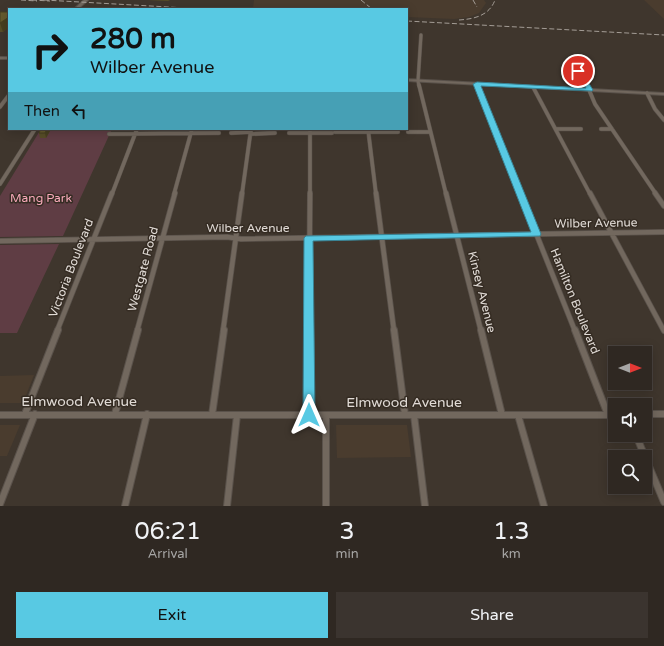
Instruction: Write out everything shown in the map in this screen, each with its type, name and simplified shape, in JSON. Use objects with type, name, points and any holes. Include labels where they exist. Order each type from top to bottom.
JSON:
[{"type":"street","points":[[77,8],[86,0]]},
{"type":"street","name":"Kinsey Avenue","points":[[421,35],[418,81],[502,415]]},
{"type":"street","points":[[577,69],[590,90],[595,104],[664,206]]},
{"type":"street","points":[[408,80],[664,94]]},
{"type":"street","name":"Hamilton Boulevard","points":[[477,84],[536,234],[608,405]]},
{"type":"street","points":[[533,87],[664,331]]},
{"type":"street","points":[[647,93],[655,109],[664,120]]},
{"type":"street","points":[[0,107],[8,96]]},
{"type":"street","points":[[601,129],[612,128]]},
{"type":"street","points":[[556,130],[581,129]]},
{"type":"street","points":[[0,184],[34,130]]},
{"type":"street","points":[[109,134],[137,131],[192,131],[219,133]]},
{"type":"street","name":"Victoria Boulevard","points":[[25,414],[137,131]]},
{"type":"street","name":"Westgate Road","points":[[116,414],[162,238],[192,131]]},
{"type":"street","points":[[289,133],[310,131],[398,132]]},
{"type":"street","points":[[309,415],[310,131]]},
{"type":"street","points":[[368,131],[405,415]]},
{"type":"street","points":[[212,414],[251,132]]},
{"type":"street","points":[[408,132],[430,132]]},
{"type":"street","points":[[231,133],[275,133]]},
{"type":"street","name":"Wilber Avenue","points":[[0,241],[162,238],[381,238],[664,232]]},
{"type":"street","name":"Elmwood Avenue","points":[[0,414],[608,414]]},
{"type":"street","points":[[0,504],[35,414]]},
{"type":"street","points":[[125,506],[147,414]]},
{"type":"street","points":[[227,506],[237,414]]},
{"type":"street","points":[[652,414],[664,414]]},
{"type":"street","points":[[326,415],[326,506]]},
{"type":"street","points":[[414,415],[425,506]]},
{"type":"street","points":[[518,415],[544,506]]},
{"type":"street","points":[[652,474],[664,502]]},
{"type":"shaded area","points":[[254,0],[484,0],[486,3],[479,13],[469,17],[454,19],[408,17],[408,8],[253,8]]},
{"type":"shaded area","points":[[644,0],[664,0],[664,19]]},
{"type":"shaded area","points":[[34,375],[23,403],[0,403],[0,376]]},
{"type":"shaded area","points":[[0,425],[20,425],[7,456],[0,456]]},
{"type":"shaded area","points":[[336,425],[407,425],[411,457],[337,458]]},
{"type":"green space","name":"Mang Park","points":[[40,130],[112,130],[63,236],[0,237],[0,196]]},
{"type":"green space","points":[[59,244],[17,333],[0,333],[0,245]]},
{"type":"building","points":[[0,12],[8,12],[8,18],[0,23]]},
{"type":"building","points":[[40,130],[46,130],[45,133],[39,133]]},
{"type":"railway","points":[[21,0],[37,1]]},
{"type":"railway","points":[[32,0],[50,1]]},
{"type":"railway","points":[[44,0],[186,8]]},
{"type":"railway","points":[[361,0],[371,8]]},
{"type":"railway","points":[[473,0],[477,7]]},
{"type":"railway","points":[[459,20],[480,16],[489,10],[495,0]]},
{"type":"railway","points":[[408,21],[664,35]]},
{"type":"route","points":[[309,415],[309,238],[381,238],[536,234],[477,84],[590,90],[578,71]]}]
